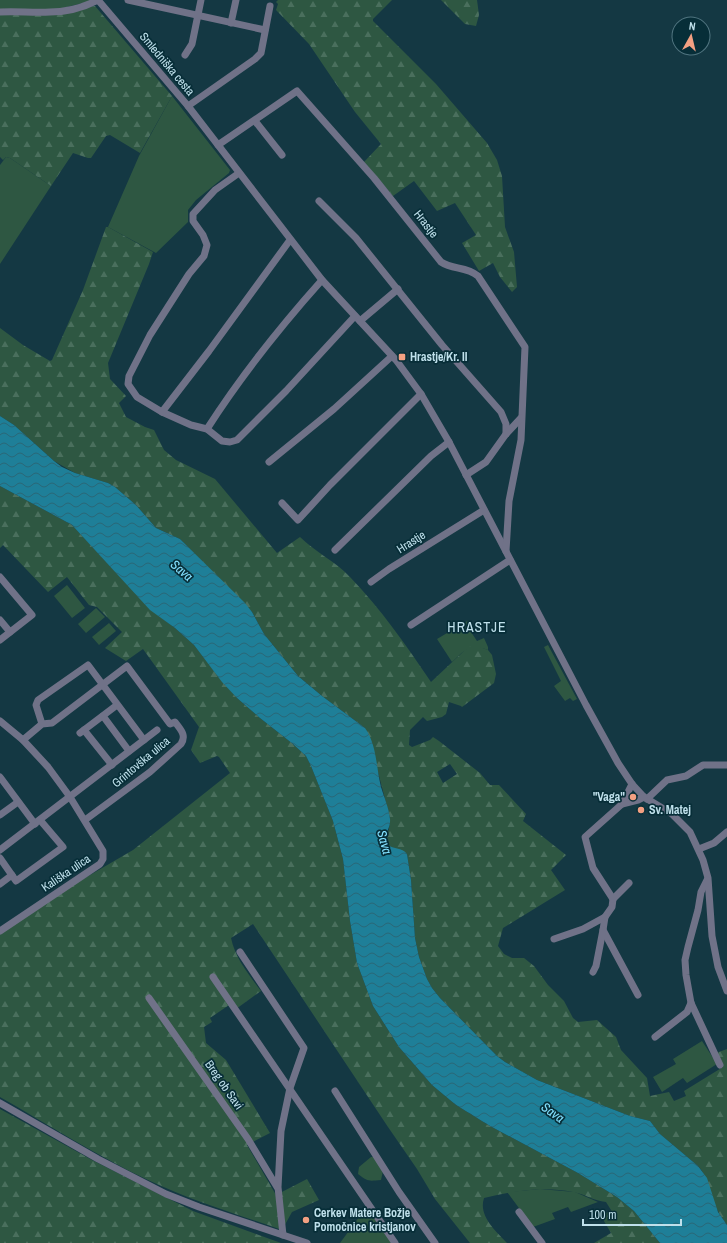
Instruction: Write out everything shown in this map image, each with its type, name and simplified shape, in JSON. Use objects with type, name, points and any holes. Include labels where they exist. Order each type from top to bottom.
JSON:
[{"type":"street","points":[[128,0],[265,30]]},
{"type":"street","name":"Smledniška cesta","points":[[185,55],[192,44],[201,0]]},
{"type":"street","points":[[231,23],[236,0]]},
{"type":"street","points":[[0,12],[51,12],[86,6],[101,1]]},
{"type":"street","name":"Smledniška cesta","points":[[101,1],[188,106],[255,59],[261,53],[270,6]]},
{"type":"street","name":"Hrastje","points":[[218,145],[297,91],[374,178],[441,262],[445,265],[472,271],[478,276],[525,347],[519,454],[509,501],[506,552]]},
{"type":"street","points":[[188,106],[322,280],[392,356],[421,394],[449,442],[586,705],[618,763],[632,784],[645,798],[679,820],[690,832],[705,864],[708,878],[712,936],[718,967],[727,991]]},
{"type":"street","points":[[255,121],[282,155]]},
{"type":"street","points":[[239,173],[215,190],[193,214],[193,221],[203,235],[207,245],[204,256],[189,274],[150,335],[129,376],[128,384],[137,397],[162,412],[191,425],[207,429],[222,441],[230,442],[236,440],[357,319],[398,289]]},
{"type":"street","points":[[319,201],[356,238],[442,345],[502,412],[506,424],[506,434]]},
{"type":"street","points":[[162,412],[209,351],[290,240]]},
{"type":"street","points":[[207,429],[252,364],[291,315],[322,280]]},
{"type":"street","points":[[269,462],[334,409],[392,356]]},
{"type":"street","points":[[282,503],[298,520],[330,485],[421,394]]},
{"type":"street","points":[[466,475],[486,462],[506,434],[521,418]]},
{"type":"street","points":[[335,550],[430,456],[449,442]]},
{"type":"street","name":"Hrastje","points":[[371,582],[389,569],[484,510]]},
{"type":"street","points":[[411,625],[510,560]]},
{"type":"street","points":[[0,577],[32,615],[0,640]]},
{"type":"street","points":[[0,620],[10,632]]},
{"type":"street","name":"Grintovška ulica","points":[[42,724],[36,705],[38,700],[88,665],[144,740]]},
{"type":"street","name":"Grintovška ulica","points":[[23,740],[42,724],[52,723],[127,666],[170,724],[175,722],[183,733],[184,740],[181,744],[150,772],[85,820]]},
{"type":"street","name":"Grintovška ulica","points":[[112,766],[82,732],[117,705]]},
{"type":"street","name":"Grintovška ulica","points":[[103,716],[129,751]]},
{"type":"street","name":"Kališka ulica","points":[[0,721],[23,740],[48,767],[85,820],[103,851],[103,859],[100,864],[0,931]]},
{"type":"street","points":[[0,850],[112,766],[157,730]]},
{"type":"street","points":[[622,804],[645,798],[667,780],[686,776],[704,765],[727,766]]},
{"type":"street","name":"Kališka ulica","points":[[0,777],[18,802],[38,822],[45,825],[62,848],[16,881],[12,875]]},
{"type":"street","points":[[613,899],[593,868],[585,837],[622,804],[632,784]]},
{"type":"street","points":[[0,815],[18,802]]},
{"type":"street","points":[[699,849],[714,843],[727,832]]},
{"type":"street","points":[[0,858],[12,875],[0,884]]},
{"type":"street","points":[[708,878],[701,892],[698,910],[685,960],[690,1003],[720,1065]]},
{"type":"street","points":[[593,972],[596,966],[605,917],[612,907],[613,899],[629,883]]},
{"type":"street","points":[[554,939],[583,929],[605,917]]},
{"type":"street","points":[[603,930],[638,994]]},
{"type":"street","name":"Breg ob Savi","points":[[240,952],[304,1048],[290,1088],[281,1131],[278,1187],[283,1235]]},
{"type":"street","points":[[214,977],[395,1243]]},
{"type":"street","name":"Breg ob Savi","points":[[149,998],[248,1139],[278,1187]]},
{"type":"street","points":[[655,1037],[686,1012],[690,1003]]},
{"type":"street","points":[[335,1091],[399,1192],[435,1243]]},
{"type":"street","points":[[0,1103],[98,1159],[142,1182],[192,1204],[308,1243]]},
{"type":"street","points":[[519,1212],[542,1243]]},
{"type":"green space","points":[[0,0],[91,1],[51,11],[0,11]]},
{"type":"green space","points":[[278,0],[392,0],[373,19],[373,21],[436,84],[487,143],[497,160],[502,176],[505,227],[514,252],[517,287],[512,292],[500,277],[493,263],[479,271],[462,243],[476,235],[455,203],[437,211],[414,181],[393,196],[364,162],[381,144],[355,112],[309,44],[276,10],[278,4],[276,2]]},
{"type":"green space","points":[[441,0],[477,0],[479,15],[476,26],[465,24]]},
{"type":"green space","points":[[95,6],[172,96],[140,153],[110,135],[106,136],[91,158],[73,153],[51,186],[10,158],[6,157],[3,160],[0,157],[0,14],[51,14]]},
{"type":"green space","points":[[172,96],[230,170],[229,173],[196,200],[188,210],[188,222],[156,253],[108,227],[139,156]]},
{"type":"green space","points":[[6,157],[10,158],[51,186],[0,264],[0,165]]},
{"type":"green space","points":[[106,227],[153,252],[108,363],[110,379],[126,396],[119,403],[126,417],[154,430],[164,450],[176,460],[215,479],[277,553],[300,537],[344,571],[383,615],[431,682],[471,646],[477,646],[488,650],[492,655],[496,674],[494,683],[462,707],[449,702],[446,714],[442,717],[427,721],[423,717],[410,730],[409,745],[412,747],[430,740],[433,737],[439,741],[480,773],[490,785],[499,785],[526,814],[523,821],[566,855],[551,870],[565,890],[503,928],[498,946],[504,954],[512,958],[524,958],[534,966],[548,985],[564,1001],[573,1018],[578,1022],[597,1020],[616,1037],[621,1050],[647,1078],[650,1096],[669,1092],[674,1101],[686,1096],[684,1091],[723,1067],[716,1053],[727,1049],[727,1225],[716,1207],[704,1174],[698,1166],[660,1134],[650,1121],[630,1116],[537,1080],[505,1062],[497,1056],[432,988],[419,957],[415,938],[411,880],[407,854],[390,847],[385,843],[390,818],[365,728],[298,676],[264,634],[252,612],[180,539],[156,528],[136,505],[115,487],[108,483],[75,473],[54,461],[14,425],[0,416],[0,328],[23,345],[50,361],[52,360],[83,290]],"holes":[[[450,764],[457,774],[443,783],[437,772]]]},
{"type":"green space","points":[[0,486],[72,525],[150,609],[194,645],[237,698],[306,756],[333,821],[343,859],[350,921],[357,963],[373,1006],[399,1047],[432,1085],[456,1105],[490,1126],[578,1173],[617,1197],[634,1211],[660,1243],[594,1243],[611,1233],[601,1216],[611,1210],[606,1202],[573,1192],[540,1189],[517,1191],[484,1198],[484,1211],[489,1223],[507,1243],[470,1243],[435,1199],[417,1169],[253,924],[231,938],[239,959],[261,991],[236,1009],[232,1003],[210,1018],[212,1022],[204,1027],[206,1043],[226,1060],[270,1133],[247,1145],[276,1195],[307,1179],[319,1200],[292,1212],[282,1230],[198,1201],[148,1180],[92,1151],[0,1097],[0,934],[73,885],[133,850],[230,773],[217,756],[200,763],[191,750],[199,727],[143,649],[126,661],[105,648],[122,632],[97,607],[89,605],[67,577],[48,592],[3,545],[0,548]]},
{"type":"green space","points":[[67,585],[85,608],[72,618],[54,596]]},
{"type":"green space","points":[[96,608],[105,617],[86,633],[78,624]]},
{"type":"green space","points":[[469,620],[472,625],[469,629],[477,641],[484,638],[488,650],[476,647],[468,649],[452,662],[437,639]]},
{"type":"green space","points":[[109,623],[116,631],[99,645],[92,637]]},
{"type":"green space","points":[[548,645],[577,699],[573,701],[570,698],[565,701],[554,686],[561,681],[544,647]]},
{"type":"green space","points":[[702,1041],[717,1064],[687,1083],[683,1078],[662,1092],[653,1077],[676,1064],[673,1059]]},
{"type":"green space","points":[[0,1109],[92,1160],[193,1211],[281,1243],[0,1243]]},
{"type":"green space","points":[[371,1157],[374,1157],[383,1171],[381,1180],[369,1180],[358,1174],[359,1167]]},
{"type":"green space","points":[[540,1189],[575,1192],[598,1202],[571,1212],[568,1207],[552,1213],[555,1219],[533,1227],[507,1192]]},
{"type":"green space","points":[[368,1205],[393,1243],[340,1243]]},
{"type":"water","name":"Sava","points":[[0,416],[14,425],[62,467],[75,473],[108,483],[115,487],[136,505],[156,528],[180,539],[245,603],[252,612],[264,634],[298,676],[365,728],[372,742],[381,787],[388,807],[390,822],[385,843],[391,847],[403,850],[407,854],[411,880],[415,938],[419,957],[432,988],[497,1056],[505,1062],[537,1080],[630,1116],[650,1121],[660,1134],[698,1166],[707,1178],[718,1212],[727,1225],[727,1243],[660,1243],[634,1211],[617,1197],[578,1173],[490,1126],[456,1105],[432,1085],[399,1047],[373,1006],[357,963],[350,921],[343,859],[333,821],[306,756],[237,698],[222,682],[194,645],[175,628],[150,610],[72,525],[0,486]]},
{"type":"place","name":"Hrastje/Kr. II","points":[[402,357]]},
{"type":"place","name":"\"Vaga\"","points":[[633,797]]},
{"type":"place","name":"Sv. Matej","points":[[641,810]]},
{"type":"place","name":"Cerkev Matere Božje Pomočnice kristjanov","points":[[306,1220]]},
{"type":"district","name":"HRASTJE","points":[[477,627]]}]
